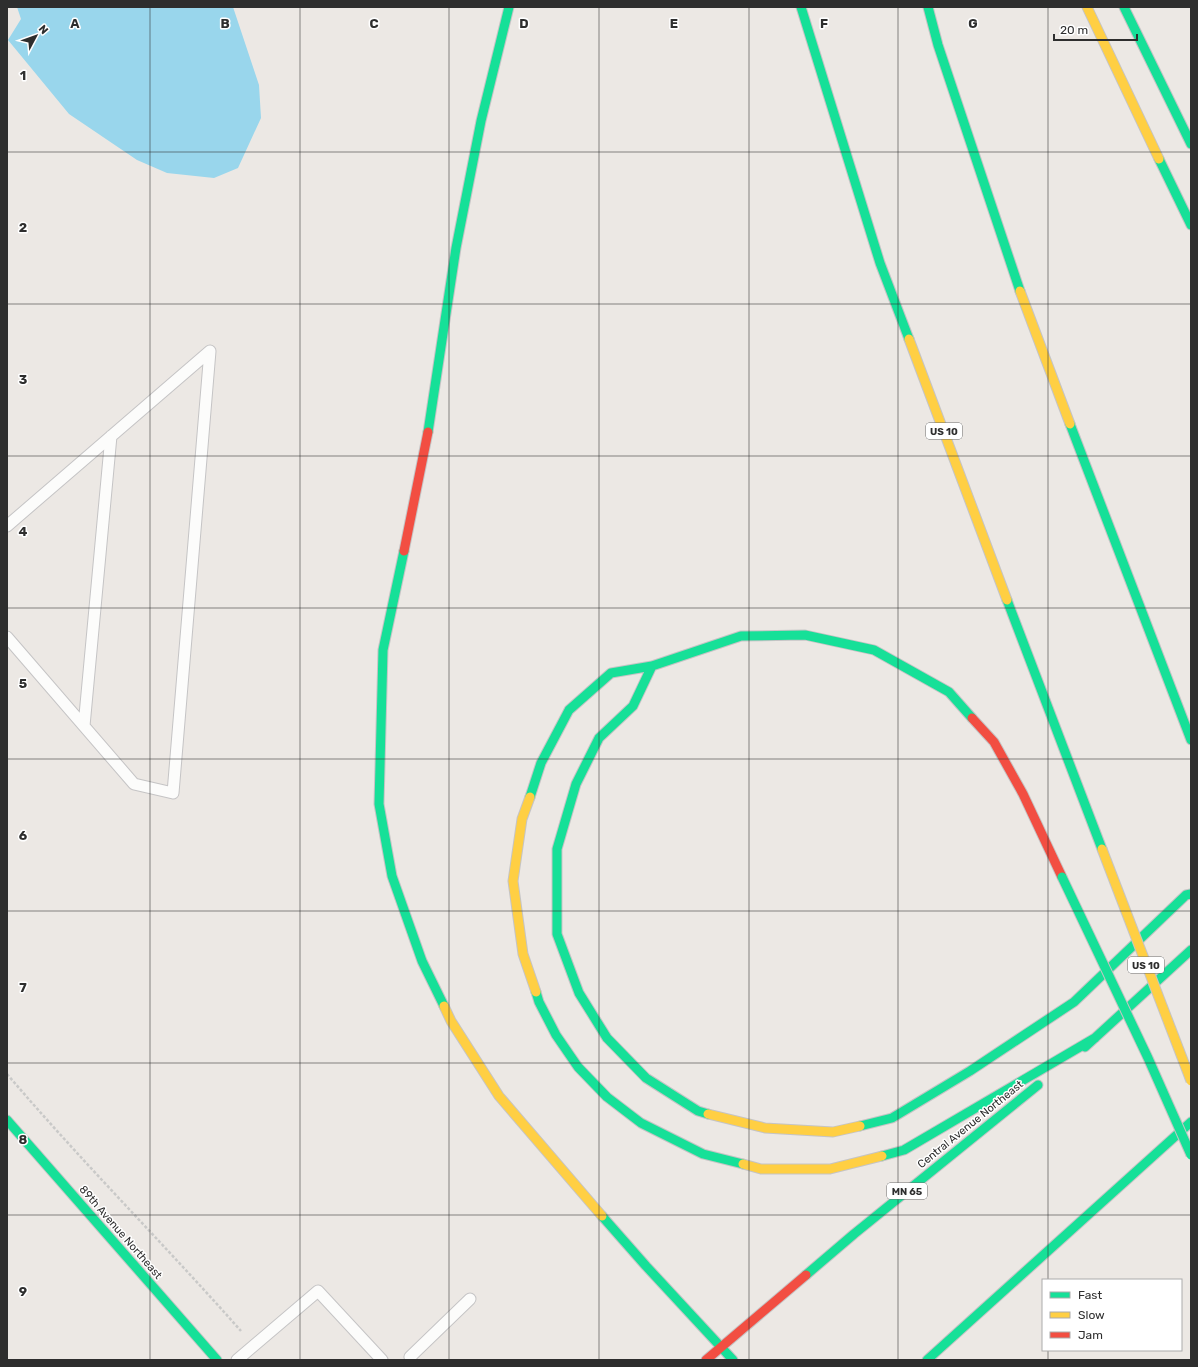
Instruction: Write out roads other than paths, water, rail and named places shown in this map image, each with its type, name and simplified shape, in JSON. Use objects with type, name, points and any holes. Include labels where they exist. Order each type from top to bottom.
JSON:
[{"type":"main road","points":[[509,7],[481,121],[456,248],[426,444],[383,650],[379,804],[392,876],[422,961],[451,1021],[499,1096],[646,1266],[733,1360]]},
{"type":"main road","name":"US 10","points":[[801,7],[880,264],[1191,1081]]},
{"type":"main road","points":[[928,7],[938,45],[1027,311],[1191,740]]},
{"type":"main road","points":[[1087,7],[1191,225]]},
{"type":"main road","points":[[1124,7],[1191,144]]},
{"type":"main road","points":[[1095,1038],[904,1150],[830,1169],[761,1169],[702,1154],[641,1123],[607,1097],[578,1067],[556,1035],[538,1002],[523,954],[513,881],[522,819],[541,763],[569,710],[611,673],[652,666],[741,636],[805,635],[874,650],[949,692],[994,742],[1023,794],[1148,1058],[1191,1155]]},
{"type":"main road","points":[[652,666],[633,706],[599,738],[576,784],[557,849],[557,934],[579,993],[606,1038],[646,1078],[698,1111],[765,1128],[833,1132],[892,1118],[970,1071],[1074,1002],[1186,895],[1191,894]]},
{"type":"main road","name":"Central Avenue Northeast","points":[[706,1360],[854,1234],[1095,1038],[1191,950]]},
{"type":"main road","name":"89th Avenue Northeast","points":[[7,1120],[217,1360]]},
{"type":"main road","points":[[927,1360],[1191,1122]]},
{"type":"lane","points":[[7,526],[210,351],[173,793],[134,784],[7,637]]},
{"type":"lane","points":[[84,726],[111,436]]},
{"type":"lane","points":[[237,1360],[318,1291],[382,1360]]},
{"type":"lane","points":[[410,1360],[410,1357],[470,1299]]},
{"type":"water","points":[[17,7],[233,7],[259,85],[261,118],[238,168],[214,178],[167,173],[137,160],[69,114],[8,40],[21,19]]}]
